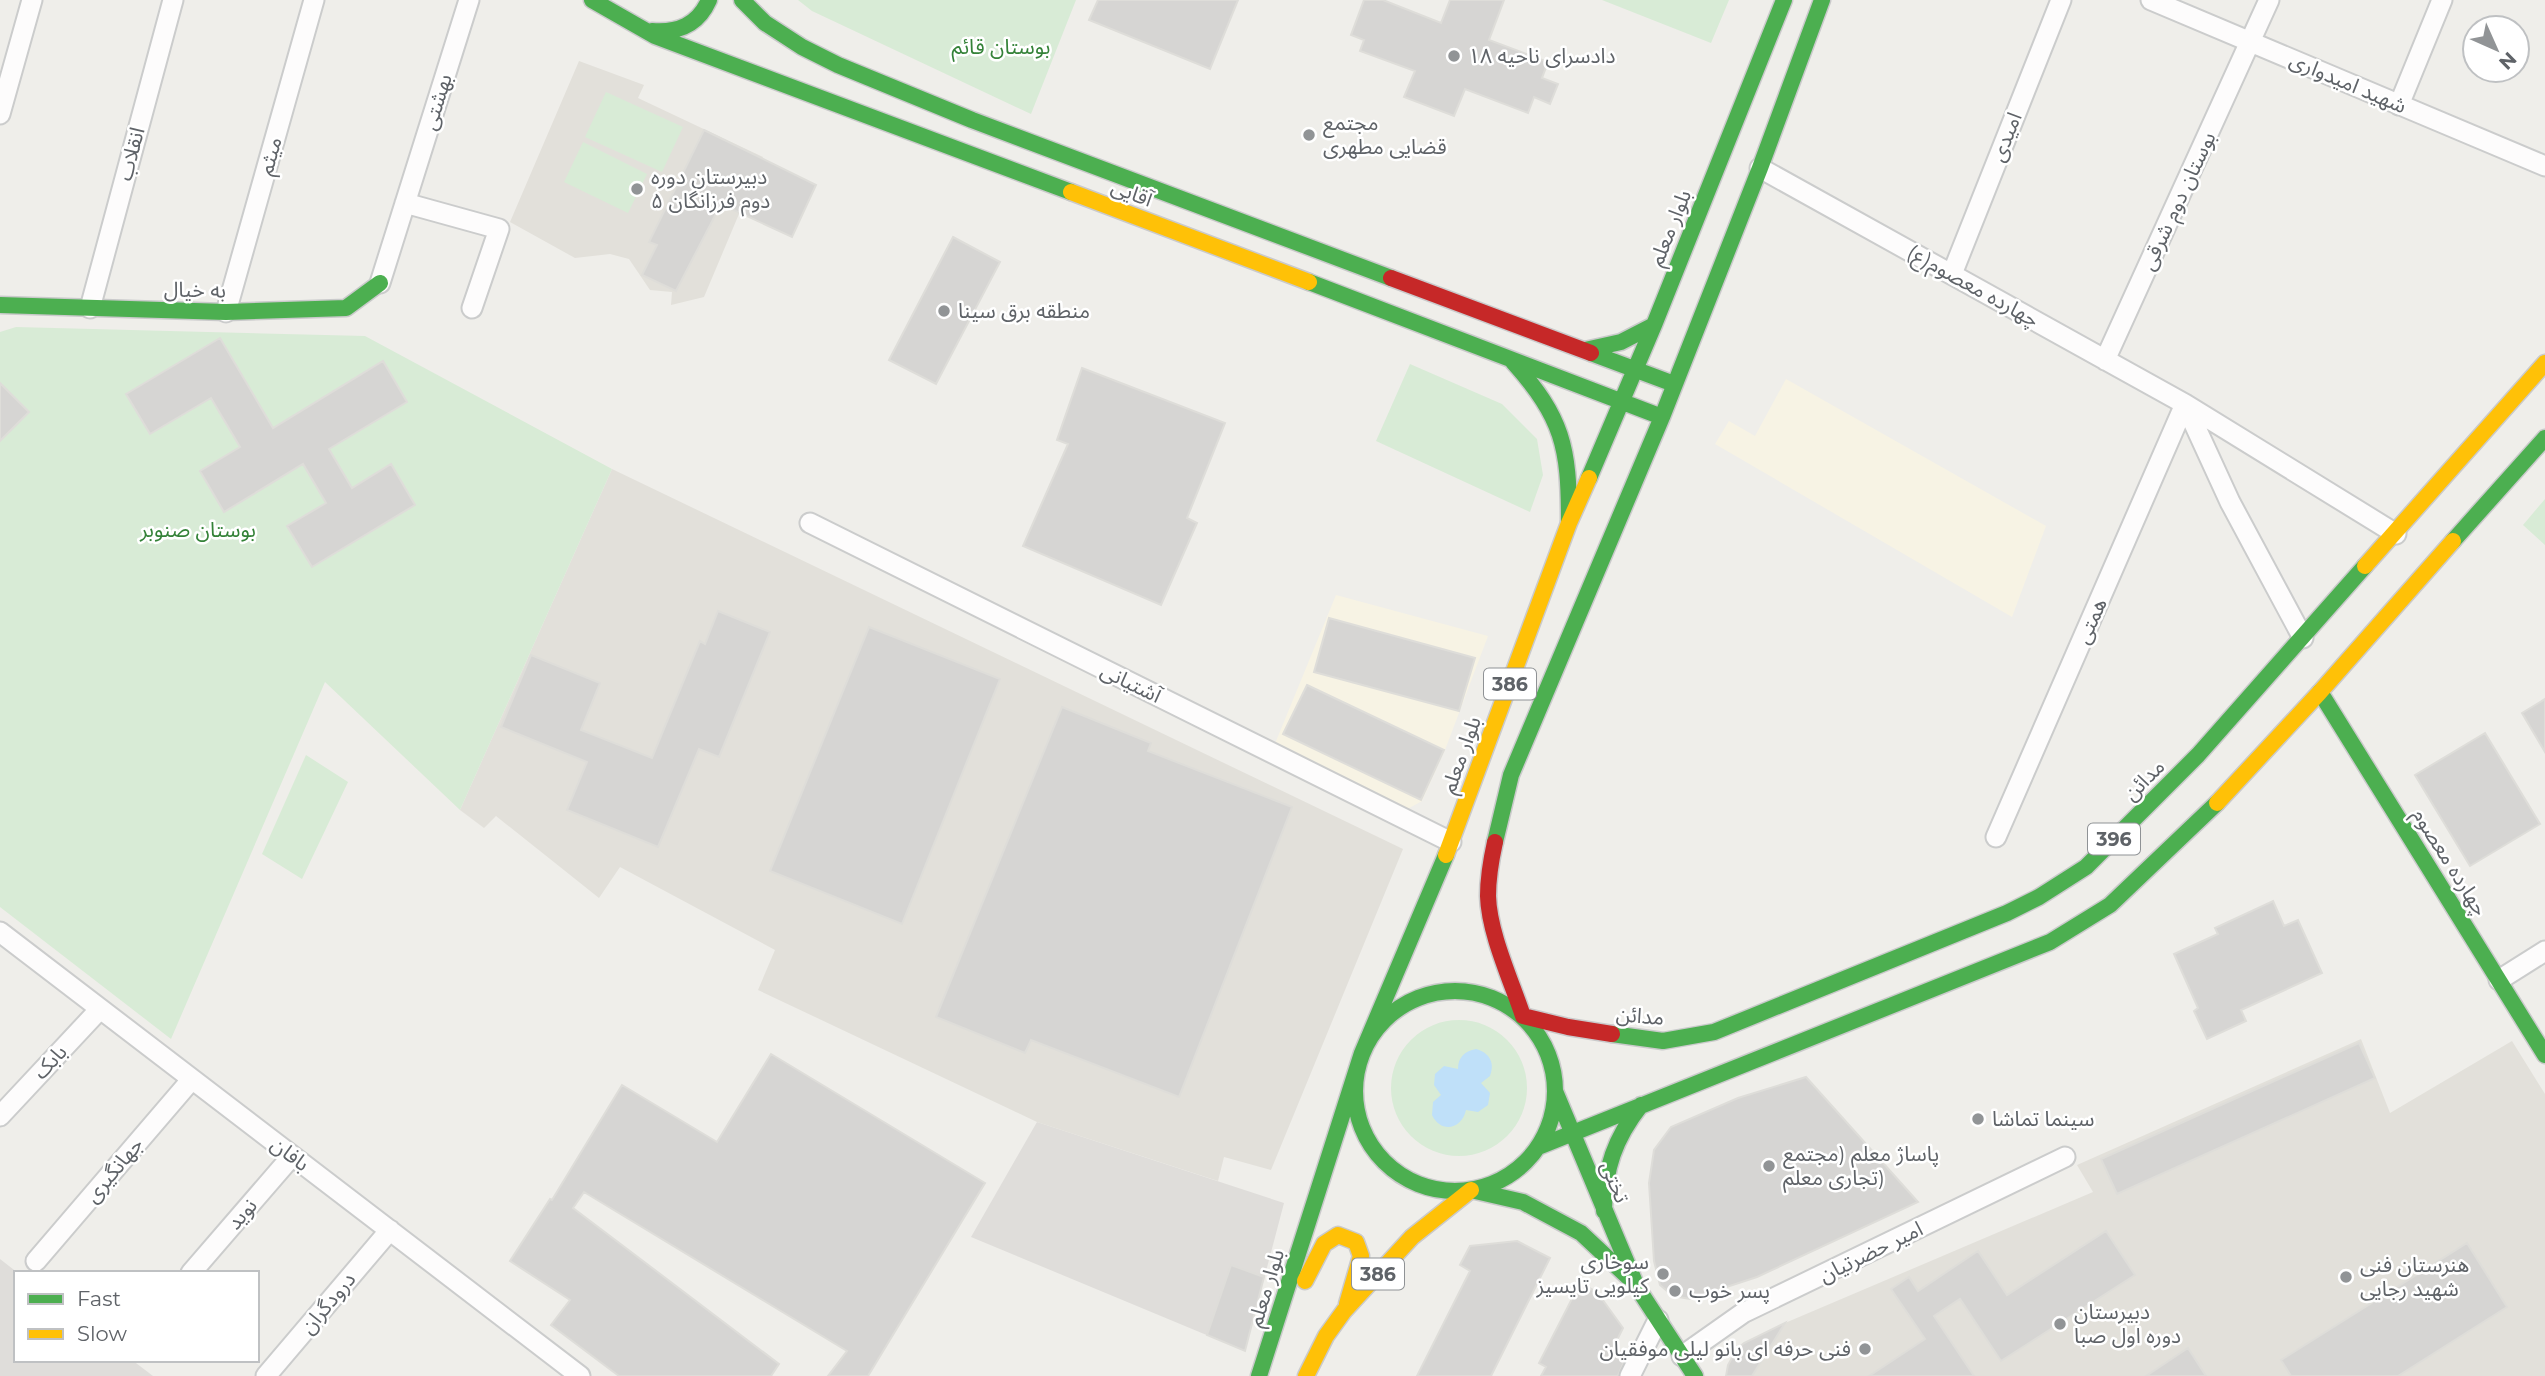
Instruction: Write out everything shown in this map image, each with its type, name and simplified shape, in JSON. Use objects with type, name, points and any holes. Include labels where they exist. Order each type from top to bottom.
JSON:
[{"type":"main road","name":"آقایی","points":[[592,0],[655,36],[1507,356],[1662,417]]},
{"type":"main road","points":[[620,0],[627,14],[638,24],[652,31],[668,33],[683,29],[696,20],[709,0]]},
{"type":"main road","name":"آقایی","points":[[742,0],[765,23],[802,47],[850,70],[972,120],[1674,384]]},
{"type":"main road","name":"بلوار معلم","points":[[1259,1376],[1270,1349],[1362,1053],[1451,842],[1569,523],[1654,325],[1784,0]]},
{"type":"main road","name":"386","points":[[1523,1016],[1495,933],[1489,898],[1490,863],[1511,775],[1662,417],[1760,168],[1822,0]]},
{"type":"main road","name":"به خیال","points":[[0,305],[226,312],[346,308],[380,283]]},
{"type":"main road","points":[[1586,350],[1606,349],[1627,342],[1654,325]]},
{"type":"main road","points":[[1507,356],[1538,389],[1559,424],[1566,448],[1569,523]]},
{"type":"main road","name":"مدائن","points":[[1523,1016],[1578,1029],[1663,1041],[1714,1032],[2007,913],[2039,897],[2086,867],[2198,755],[2545,363]]},
{"type":"main road","name":"396","points":[[1538,1147],[2050,942],[2110,905],[2219,801],[2320,692],[2545,438]]},
{"type":"main road","name":"چهارده معصوم","points":[[2320,692],[2545,1055]]},
{"type":"main road","points":[[1465,991],[1496,999],[1523,1016],[1540,1038],[1552,1064],[1555,1091],[1551,1121],[1538,1147],[1520,1167],[1497,1182],[1471,1190],[1444,1191],[1419,1185],[1395,1172],[1376,1154],[1362,1131],[1355,1105],[1355,1079],[1362,1053],[1379,1026],[1403,1005],[1433,993],[1465,991]]},
{"type":"main road","name":"تختی","points":[[1555,1091],[1637,1287],[1695,1376]]},
{"type":"main road","points":[[1604,1211],[1603,1186],[1616,1141],[1624,1125],[1641,1105]]},
{"type":"main road","name":"386","points":[[1306,1376],[1326,1336],[1344,1311],[1412,1237],[1471,1190]]},
{"type":"main road","name":"تختی","points":[[1471,1190],[1523,1202],[1581,1233],[1637,1287]]},
{"type":"main road","points":[[1270,1349],[1324,1244],[1338,1235],[1356,1242],[1361,1256],[1344,1311]]},
{"type":"street","points":[[0,114],[32,0]]},
{"type":"street","name":"انقلاب","points":[[90,308],[173,0]]},
{"type":"street","name":"میثم","points":[[226,312],[314,0]]},
{"type":"street","name":"بهشتی","points":[[380,283],[469,0]]},
{"type":"street","name":"امیدی","points":[[1952,274],[2061,0]]},
{"type":"street","name":"شهيد امیدواری","points":[[2151,0],[2545,166]]},
{"type":"street","name":"بوستان دوم شرقی","points":[[2105,360],[2269,0]]},
{"type":"street","points":[[2399,105],[2442,0]]},
{"type":"street","name":"چهارده معصوم(ع)","points":[[1760,168],[2185,404],[2396,534]]},
{"type":"street","points":[[405,203],[499,229],[472,309]]},
{"type":"street","points":[[2185,404],[2230,502],[2303,638]]},
{"type":"street","name":"همتی","points":[[1996,837],[2185,404]]},
{"type":"street","name":"آشتیانی","points":[[810,523],[1451,842]]},
{"type":"street","name":"بافان","points":[[0,932],[390,1230],[566,1372]]},
{"type":"street","points":[[2499,980],[2545,951]]},
{"type":"street","name":"بابک","points":[[0,1116],[100,1009]]},
{"type":"street","name":"جهانگیری","points":[[36,1261],[192,1079]]},
{"type":"street","name":"نوید","points":[[193,1271],[292,1156]]},
{"type":"street","name":"امیر حضرتیان","points":[[1682,1356],[1743,1313],[2066,1157]]},
{"type":"street","name":"درودگران","points":[[266,1376],[390,1230]]},
{"type":"street","points":[[1630,1376],[1658,1320]]},
{"type":"shaded area","name":"دبیرستان دوره دوم فرزانگان ۵","points":[[579,61],[644,85],[638,98],[763,157],[704,297],[671,305],[672,292],[650,290],[629,259],[610,254],[575,258],[510,222]]},
{"type":"shaded area","points":[[1786,379],[2046,526],[2012,617],[1715,444],[1729,421],[1755,436]]},
{"type":"shaded area","points":[[612,469],[1403,849],[1271,1170],[1224,1157],[1218,1181],[1037,1122],[758,990],[775,950],[620,867],[599,898],[496,816],[484,828],[460,810]]},
{"type":"shaded area","points":[[1336,595],[1488,636],[1445,750],[1422,801],[1404,811],[1274,746]]},
{"type":"shaded area","name":"هنرستان فنی شهید رجایی","points":[[2361,1039],[2390,1113],[2512,1041],[2545,1094],[2545,1376],[1752,1376],[1785,1323],[2093,1192],[2077,1165]]},
{"type":"shaded area","points":[[1037,1122],[1284,1203],[1245,1351],[971,1237]]},
{"type":"shaded area","points":[[0,1259],[15,1271],[14,1362],[135,1362],[153,1376],[0,1376]]},
{"type":"green space","name":"بوستان قائم","points":[[798,0],[1076,0],[1031,114],[812,11]]},
{"type":"green space","points":[[1602,0],[1729,0],[1711,43]]},
{"type":"green space","points":[[606,92],[683,127],[662,172],[585,137]]},
{"type":"green space","points":[[583,142],[647,174],[628,213],[564,182]]},
{"type":"green space","name":"بوستان صنوبر","points":[[16,327],[365,336],[612,469],[460,810],[325,682],[171,1039],[0,907],[0,332]]},
{"type":"green space","points":[[1410,364],[1502,404],[1537,439],[1543,475],[1530,512],[1376,441]]},
{"type":"green space","points":[[2545,499],[2545,545],[2523,525]]},
{"type":"green space","points":[[306,755],[348,782],[302,879],[262,854]]},
{"type":"green space","points":[[1459,1020],[1485,1026],[1507,1040],[1521,1062],[1527,1088],[1521,1114],[1507,1136],[1485,1150],[1459,1156],[1433,1150],[1411,1136],[1397,1114],[1391,1088],[1397,1062],[1411,1040],[1433,1026]]},
{"type":"water","points":[[1476,1049],[1485,1053],[1491,1063],[1490,1076],[1481,1083],[1490,1093],[1488,1105],[1478,1112],[1466,1110],[1456,1125],[1441,1125],[1432,1115],[1433,1102],[1441,1095],[1434,1085],[1435,1074],[1444,1066],[1458,1069],[1463,1055]]},
{"type":"building","points":[[1098,0],[1238,0],[1210,69],[1089,20]]},
{"type":"building","name":"دادسرای ناحیه ۱۸","points":[[1364,0],[1383,0],[1441,23],[1450,0],[1504,0],[1489,40],[1548,62],[1542,78],[1558,84],[1550,104],[1534,97],[1528,113],[1465,89],[1454,116],[1404,97],[1415,71],[1360,51],[1364,40],[1351,35]]},
{"type":"building","points":[[704,130],[816,185],[792,237],[721,204],[676,291],[642,275],[657,245],[649,242]]},
{"type":"building","name":"منطقه برق سینا","points":[[953,237],[1000,262],[936,384],[889,360]]},
{"type":"building","points":[[220,338],[273,428],[383,361],[407,402],[329,449],[352,488],[391,464],[415,505],[312,567],[287,526],[326,503],[303,464],[224,512],[200,471],[240,447],[211,398],[150,434],[126,394]]},
{"type":"building","points":[[1082,368],[1225,423],[1187,518],[1197,523],[1161,605],[1023,546],[1068,444],[1057,440]]},
{"type":"building","points":[[0,383],[29,412],[0,441]]},
{"type":"building","points":[[718,611],[770,632],[719,757],[699,749],[658,847],[567,810],[587,762],[501,727],[531,655],[600,683],[581,730],[652,758],[700,641],[705,644]]},
{"type":"building","points":[[1329,618],[1475,658],[1459,711],[1314,672]]},
{"type":"building","points":[[869,627],[1000,679],[902,924],[770,871]]},
{"type":"building","points":[[1307,685],[1444,750],[1421,800],[1283,734]]},
{"type":"building","points":[[2545,699],[2545,752],[2522,713]]},
{"type":"building","points":[[1062,707],[1151,743],[1148,751],[1292,807],[1179,1097],[1031,1040],[1025,1053],[936,1017]]},
{"type":"building","points":[[2485,733],[2540,824],[2470,866],[2415,775]]},
{"type":"building","points":[[2273,901],[2284,926],[2298,920],[2322,973],[2241,1010],[2246,1021],[2207,1039],[2194,1011],[2198,1008],[2174,954],[2218,934],[2215,928]]},
{"type":"building","points":[[2359,1043],[2375,1078],[2117,1194],[2101,1159]]},
{"type":"building","points":[[771,1054],[985,1183],[868,1376],[828,1376],[847,1351],[584,1192],[573,1208],[779,1364],[771,1376],[619,1376],[551,1325],[570,1300],[510,1261],[550,1199],[552,1200],[622,1085],[717,1142]]},
{"type":"building","name":"پاساژ معلم (مجتمع تجاری معلم)","points":[[1806,1077],[1918,1202],[1757,1277],[1690,1299],[1673,1296],[1660,1285],[1654,1261],[1649,1183],[1654,1150],[1671,1127],[1738,1098]]},
{"type":"building","points":[[2106,1231],[2135,1275],[2001,1361],[1960,1299],[1934,1316],[1974,1376],[1869,1376],[1925,1339],[1891,1289],[1909,1277],[1918,1291],[1978,1251],[2007,1295]]},
{"type":"building","points":[[1517,1241],[1550,1258],[1491,1376],[1417,1376],[1470,1271],[1460,1265],[1470,1246]]},
{"type":"building","points":[[2467,1243],[2507,1307],[2398,1376],[2291,1376],[2281,1360]]},
{"type":"building","points":[[1231,1265],[1264,1277],[1245,1351],[1207,1335]]},
{"type":"building","points":[[1580,1283],[1597,1292],[1623,1328],[1613,1348],[1627,1355],[1618,1376],[1541,1376],[1546,1367],[1539,1363]]},
{"type":"building","points":[[1785,1323],[1752,1376],[1726,1376],[1728,1365],[1737,1349]]},
{"type":"building","points":[[2188,1348],[2206,1376],[2146,1376]]},
{"type":"traffic: fast","points":[[592,0],[655,36],[1071,192]]},
{"type":"traffic: fast","points":[[652,31],[670,31],[686,26],[699,16],[709,0]]},
{"type":"traffic: fast","points":[[742,0],[765,23],[802,47],[838,65],[972,120],[1391,278]]},
{"type":"traffic: fast","points":[[1589,478],[1654,325],[1784,0]]},
{"type":"traffic: fast","points":[[1495,842],[1511,775],[1662,417],[1760,168],[1822,0]]},
{"type":"traffic: fast","points":[[1309,282],[1662,417]]},
{"type":"traffic: fast","points":[[0,305],[226,312],[346,308],[380,283]]},
{"type":"traffic: fast","points":[[1585,350],[1621,342],[1654,325]]},
{"type":"traffic: fast","points":[[1591,353],[1674,384]]},
{"type":"traffic: fast","points":[[1513,362],[1543,400],[1560,435],[1567,473],[1569,521]]},
{"type":"traffic: fast","points":[[2453,541],[2545,438]]},
{"type":"traffic: fast","points":[[1612,1034],[1663,1041],[1714,1032],[2007,913],[2039,897],[2086,867],[2198,755],[2365,566]]},
{"type":"traffic: fast","points":[[2320,692],[2545,1055]]},
{"type":"traffic: fast","points":[[1538,1147],[2050,942],[2110,905],[2217,803]]},
{"type":"traffic: fast","points":[[1259,1376],[1362,1053],[1446,855]]},
{"type":"traffic: fast","points":[[1455,991],[1493,999],[1526,1020],[1547,1053],[1555,1091],[1547,1129],[1526,1162],[1493,1183],[1455,1191],[1417,1183],[1384,1162],[1363,1129],[1355,1091],[1363,1053],[1384,1020],[1417,999],[1455,991]]},
{"type":"traffic: fast","points":[[1555,1091],[1637,1287],[1695,1376]]},
{"type":"traffic: fast","points":[[1604,1211],[1606,1181],[1613,1155],[1624,1130],[1641,1105]]},
{"type":"traffic: fast","points":[[1471,1190],[1523,1202],[1581,1233],[1628,1277]]},
{"type":"traffic: slow","points":[[1071,192],[1309,282]]},
{"type":"traffic: slow","points":[[2365,566],[2545,363]]},
{"type":"traffic: slow","points":[[1446,855],[1569,523],[1589,478]]},
{"type":"traffic: slow","points":[[2217,803],[2320,692],[2453,541]]},
{"type":"traffic: slow","points":[[1306,1376],[1326,1336],[1344,1311],[1412,1237],[1471,1190]]},
{"type":"traffic: slow","points":[[1305,1281],[1324,1244],[1338,1235],[1356,1242],[1361,1256],[1347,1304]]},
{"type":"traffic: jam","points":[[1391,278],[1591,353]]},
{"type":"traffic: jam","points":[[1495,842],[1489,882],[1489,910],[1496,941],[1523,1016],[1612,1034]]},
{"type":"place","name":"دادسرای ناحیه ۱۸","points":[[1454,56]]},
{"type":"place","name":"مجتمع قضایی مطهری","points":[[1309,135]]},
{"type":"place","name":"دبیرستان دوره دوم فرزانگان ۵","points":[[637,189]]},
{"type":"place","name":"منطقه برق سینا","points":[[944,311]]},
{"type":"place","name":"سینما تماشا","points":[[1978,1119]]},
{"type":"place","name":"پاساژ معلم (مجتمع تجاری معلم)","points":[[1769,1166]]},
{"type":"place","name":"سوخاری کیلویی تایسیز","points":[[1663,1274]]},
{"type":"place","name":"هنرستان فنی شهید رجایی","points":[[2346,1277]]},
{"type":"place","name":"پسر خوب","points":[[1675,1291]]},
{"type":"place","name":"دبیرستان دوره اول صبا","points":[[2060,1324]]},
{"type":"place","name":"فنی حرفه ای بانو لیلی موفقیان","points":[[1865,1349]]}]
